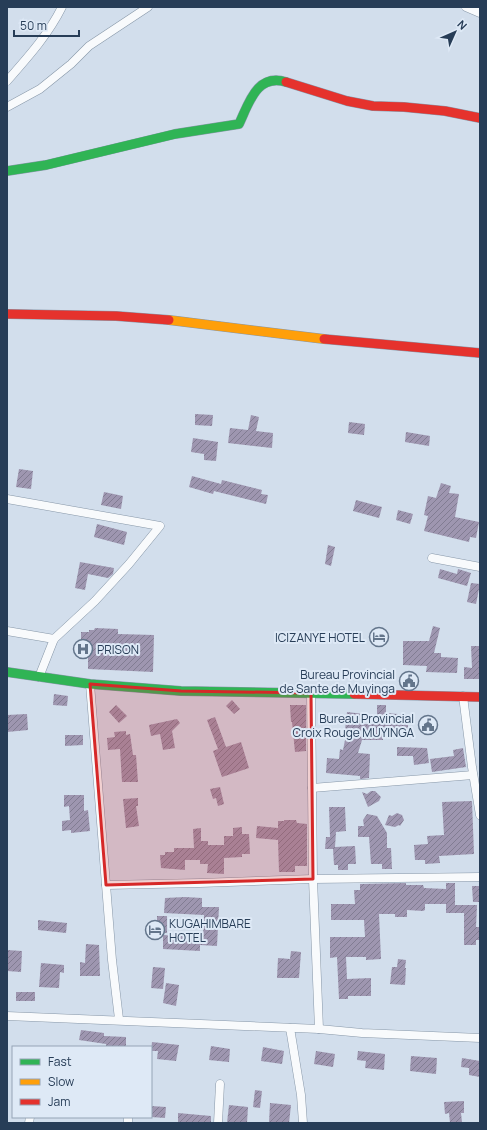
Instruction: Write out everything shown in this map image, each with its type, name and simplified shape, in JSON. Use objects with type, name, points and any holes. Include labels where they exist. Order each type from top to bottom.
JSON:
[{"type":"street","points":[[7,80],[33,52],[54,23],[62,7]]},
{"type":"street","points":[[7,107],[40,89],[71,64],[89,46],[148,7]]},
{"type":"street","points":[[466,7],[480,13]]},
{"type":"street","points":[[7,171],[46,165],[175,134],[239,124],[255,91],[264,82],[277,79],[340,99],[373,106],[404,107],[480,118]]},
{"type":"street","points":[[7,314],[116,316],[171,320],[330,340],[480,351]]},
{"type":"street","points":[[7,499],[160,526],[129,564],[95,601],[54,639],[39,677]]},
{"type":"street","points":[[432,558],[480,567]]},
{"type":"street","points":[[7,631],[54,639]]},
{"type":"street","points":[[7,672],[90,684],[181,691],[480,697]]},
{"type":"street","points":[[90,684],[112,960],[119,1020]]},
{"type":"street","points":[[311,693],[313,879],[319,1029]]},
{"type":"street","points":[[462,696],[480,815]]},
{"type":"street","points":[[312,788],[473,775]]},
{"type":"street","points":[[106,885],[200,884],[313,879],[480,877]]},
{"type":"street","points":[[7,1016],[319,1029],[362,1033],[480,1038]]},
{"type":"street","points":[[290,1028],[301,1095],[303,1123]]},
{"type":"street","points":[[218,1123],[220,1084]]},
{"type":"highlighted area","points":[[90,684],[181,691],[311,693],[313,879],[106,885]]},
{"type":"building","points":[[195,414],[213,415],[212,426],[195,425]]},
{"type":"building","points":[[251,415],[259,417],[256,431],[273,433],[272,448],[228,443],[230,428],[248,430]]},
{"type":"building","points":[[349,422],[365,424],[364,435],[348,433]]},
{"type":"building","points":[[406,432],[430,436],[429,446],[405,442]]},
{"type":"building","points":[[193,438],[218,442],[216,461],[204,460],[204,454],[191,452]]},
{"type":"building","points":[[19,469],[33,471],[31,489],[16,487]]},
{"type":"building","points":[[192,476],[221,484],[222,480],[262,490],[261,494],[268,495],[266,504],[214,491],[213,494],[189,487]]},
{"type":"building","points":[[441,483],[451,486],[449,493],[459,494],[455,517],[479,522],[476,538],[470,537],[469,542],[424,531],[428,516],[424,515],[428,496],[436,498]]},
{"type":"building","points":[[104,492],[123,496],[121,509],[101,505]]},
{"type":"building","points":[[356,500],[382,507],[379,518],[353,511]]},
{"type":"building","points":[[398,510],[413,514],[410,524],[396,520]]},
{"type":"building","points":[[97,524],[127,532],[124,545],[94,537]]},
{"type":"building","points":[[328,545],[335,547],[331,566],[325,564]]},
{"type":"building","points":[[80,562],[114,568],[113,574],[108,578],[88,574],[85,590],[75,588]]},
{"type":"building","points":[[440,569],[457,574],[458,569],[471,573],[467,586],[438,578]]},
{"type":"building","points":[[471,583],[480,584],[476,604],[467,602]]},
{"type":"building","points":[[433,626],[440,628],[434,653],[441,653],[441,657],[458,658],[457,673],[426,672],[427,666],[403,665],[403,641],[429,641]]},
{"type":"building","points":[[95,628],[118,629],[118,634],[154,635],[153,672],[88,669],[88,645],[81,645],[81,632],[89,632],[89,630],[94,630]]},
{"type":"building","points":[[471,646],[480,646],[480,679],[464,679],[464,667],[472,668]]},
{"type":"building","points":[[54,694],[68,696],[67,706],[53,705]]},
{"type":"building","points":[[232,700],[240,709],[234,714],[226,706]]},
{"type":"building","points":[[116,705],[127,716],[119,723],[109,712]]},
{"type":"building","points":[[290,705],[306,705],[306,751],[295,752]]},
{"type":"building","points":[[377,705],[386,705],[386,713],[409,715],[407,735],[383,733],[383,740],[362,740],[358,753],[370,754],[369,778],[360,779],[360,776],[326,773],[327,758],[339,759],[340,749],[343,750],[347,730],[345,730],[347,712],[364,714],[362,724],[377,724]]},
{"type":"building","points":[[27,714],[28,730],[7,732],[7,715]]},
{"type":"building","points":[[215,717],[226,747],[241,742],[249,768],[222,777],[213,751],[218,749],[207,720]]},
{"type":"building","points":[[177,719],[180,723],[172,731],[175,748],[163,750],[160,734],[151,736],[149,725]]},
{"type":"building","points":[[126,731],[126,735],[130,734],[133,755],[136,755],[138,782],[122,782],[120,749],[108,750],[107,738],[115,737],[114,732]]},
{"type":"building","points":[[65,735],[83,735],[83,745],[65,746]]},
{"type":"building","points":[[397,747],[427,748],[429,763],[414,765],[413,756],[397,756]]},
{"type":"building","points":[[463,748],[466,767],[432,772],[430,759],[454,756],[453,750]]},
{"type":"building","points":[[220,787],[224,804],[218,806],[216,798],[213,799],[210,789]]},
{"type":"building","points":[[371,791],[375,791],[381,797],[379,801],[368,807],[362,792],[367,794]]},
{"type":"building","points":[[64,795],[84,795],[84,811],[88,810],[90,831],[71,833],[71,830],[62,831],[62,821],[70,820],[69,806],[64,807]]},
{"type":"building","points":[[138,798],[138,806],[136,806],[139,826],[126,828],[123,799]]},
{"type":"building","points":[[472,801],[474,854],[439,856],[440,863],[425,864],[425,860],[415,860],[414,845],[428,844],[427,836],[444,835],[442,802]]},
{"type":"building","points":[[329,807],[345,807],[346,831],[336,832],[335,847],[355,846],[356,864],[348,864],[348,870],[338,870],[338,865],[334,865],[333,849],[325,849],[326,837],[330,837]]},
{"type":"building","points":[[397,813],[402,815],[404,820],[400,826],[395,827],[385,825],[389,815],[392,816]]},
{"type":"building","points":[[367,814],[377,816],[387,833],[387,848],[391,848],[392,869],[382,869],[382,864],[371,864],[369,837],[358,837],[358,826],[364,826],[363,820]]},
{"type":"building","points":[[296,820],[297,823],[307,824],[307,866],[295,866],[295,872],[279,872],[278,840],[256,838],[257,826],[278,828],[278,821]]},
{"type":"building","points":[[242,827],[242,834],[249,834],[250,854],[242,854],[242,857],[224,858],[224,874],[207,873],[208,864],[200,864],[200,860],[185,860],[185,870],[161,868],[160,855],[165,855],[165,852],[174,852],[174,848],[194,848],[193,829],[201,828],[201,841],[208,841],[208,845],[224,845],[224,836],[233,836],[233,828]]},
{"type":"building","points":[[406,883],[406,885],[423,885],[424,888],[446,889],[446,883],[455,883],[455,905],[477,905],[476,927],[480,927],[480,940],[476,940],[476,945],[464,945],[464,913],[446,913],[446,904],[425,904],[425,910],[423,911],[407,910],[407,917],[395,917],[395,914],[379,914],[381,959],[366,960],[366,957],[346,957],[347,979],[371,978],[371,996],[348,996],[348,999],[339,999],[337,957],[330,958],[330,937],[365,937],[364,920],[331,920],[331,904],[355,904],[354,890],[360,890],[360,884]]},
{"type":"building","points":[[472,886],[480,886],[480,902],[473,902]]},
{"type":"building","points":[[165,898],[202,898],[202,907],[219,907],[217,946],[200,945],[200,951],[163,949],[163,935],[203,937],[204,915],[164,913]]},
{"type":"building","points":[[157,916],[167,916],[167,933],[157,932]]},
{"type":"building","points":[[38,920],[67,923],[66,933],[38,930]]},
{"type":"building","points":[[86,944],[99,945],[100,976],[80,976],[80,962],[85,963]]},
{"type":"building","points":[[7,950],[22,951],[21,972],[7,971]]},
{"type":"building","points":[[291,951],[301,952],[299,978],[277,978],[278,958],[290,959]]},
{"type":"building","points":[[398,959],[406,960],[405,985],[390,984],[392,967],[397,967]]},
{"type":"building","points":[[41,963],[64,965],[64,973],[60,972],[59,988],[39,987]]},
{"type":"building","points":[[153,967],[165,968],[163,989],[151,988]]},
{"type":"building","points":[[166,983],[179,985],[176,1006],[163,1003]]},
{"type":"building","points":[[16,992],[35,992],[35,1001],[16,1001]]},
{"type":"building","points":[[81,1030],[104,1033],[104,1036],[126,1037],[126,1046],[106,1046],[106,1044],[79,1040]]},
{"type":"building","points":[[152,1042],[179,1045],[176,1061],[157,1059],[158,1051],[152,1051]]},
{"type":"building","points":[[211,1046],[230,1049],[229,1062],[209,1060]]},
{"type":"building","points":[[263,1047],[284,1051],[282,1064],[261,1061]]},
{"type":"building","points":[[316,1051],[335,1054],[333,1067],[314,1064]]},
{"type":"building","points":[[358,1051],[385,1054],[384,1070],[365,1068],[366,1061],[357,1060]]},
{"type":"building","points":[[411,1056],[437,1058],[436,1074],[410,1071]]},
{"type":"building","points":[[462,1058],[480,1061],[480,1077],[469,1075],[469,1068],[461,1067]]},
{"type":"building","points":[[255,1090],[262,1091],[260,1108],[253,1107]]},
{"type":"building","points":[[464,1101],[464,1113],[461,1113],[462,1122],[450,1123],[449,1113],[445,1114],[444,1102]]},
{"type":"building","points":[[270,1103],[291,1105],[289,1123],[269,1123]]},
{"type":"building","points":[[229,1105],[248,1107],[247,1123],[227,1123]]},
{"type":"building","points":[[152,1106],[166,1107],[165,1118],[152,1117]]},
{"type":"building","points":[[178,1113],[211,1116],[211,1123],[178,1123]]},
{"type":"traffic: fast","points":[[7,171],[46,165],[175,134],[239,124],[255,92],[261,86],[276,80],[286,82]]},
{"type":"traffic: fast","points":[[7,672],[90,684],[181,691],[354,694]]},
{"type":"traffic: slow","points":[[169,320],[324,339]]},
{"type":"traffic: jam","points":[[286,82],[347,101],[373,106],[445,111],[480,118]]},
{"type":"traffic: jam","points":[[7,314],[116,316],[169,320]]},
{"type":"traffic: jam","points":[[324,339],[480,353]]},
{"type":"traffic: jam","points":[[354,694],[480,697]]},
{"type":"place","name":"ICIZANYE HOTEL","points":[[379,637]]},
{"type":"place","name":"PRISON","points":[[83,649]]},
{"type":"place","name":"Bureau Provincial de Sante de Muyinga","points":[[409,681]]},
{"type":"place","name":"Bureau Provincial Croix Rouge MUYINGA","points":[[428,725]]},
{"type":"place","name":"KUGAHIMBARE HOTEL","points":[[155,930]]}]
